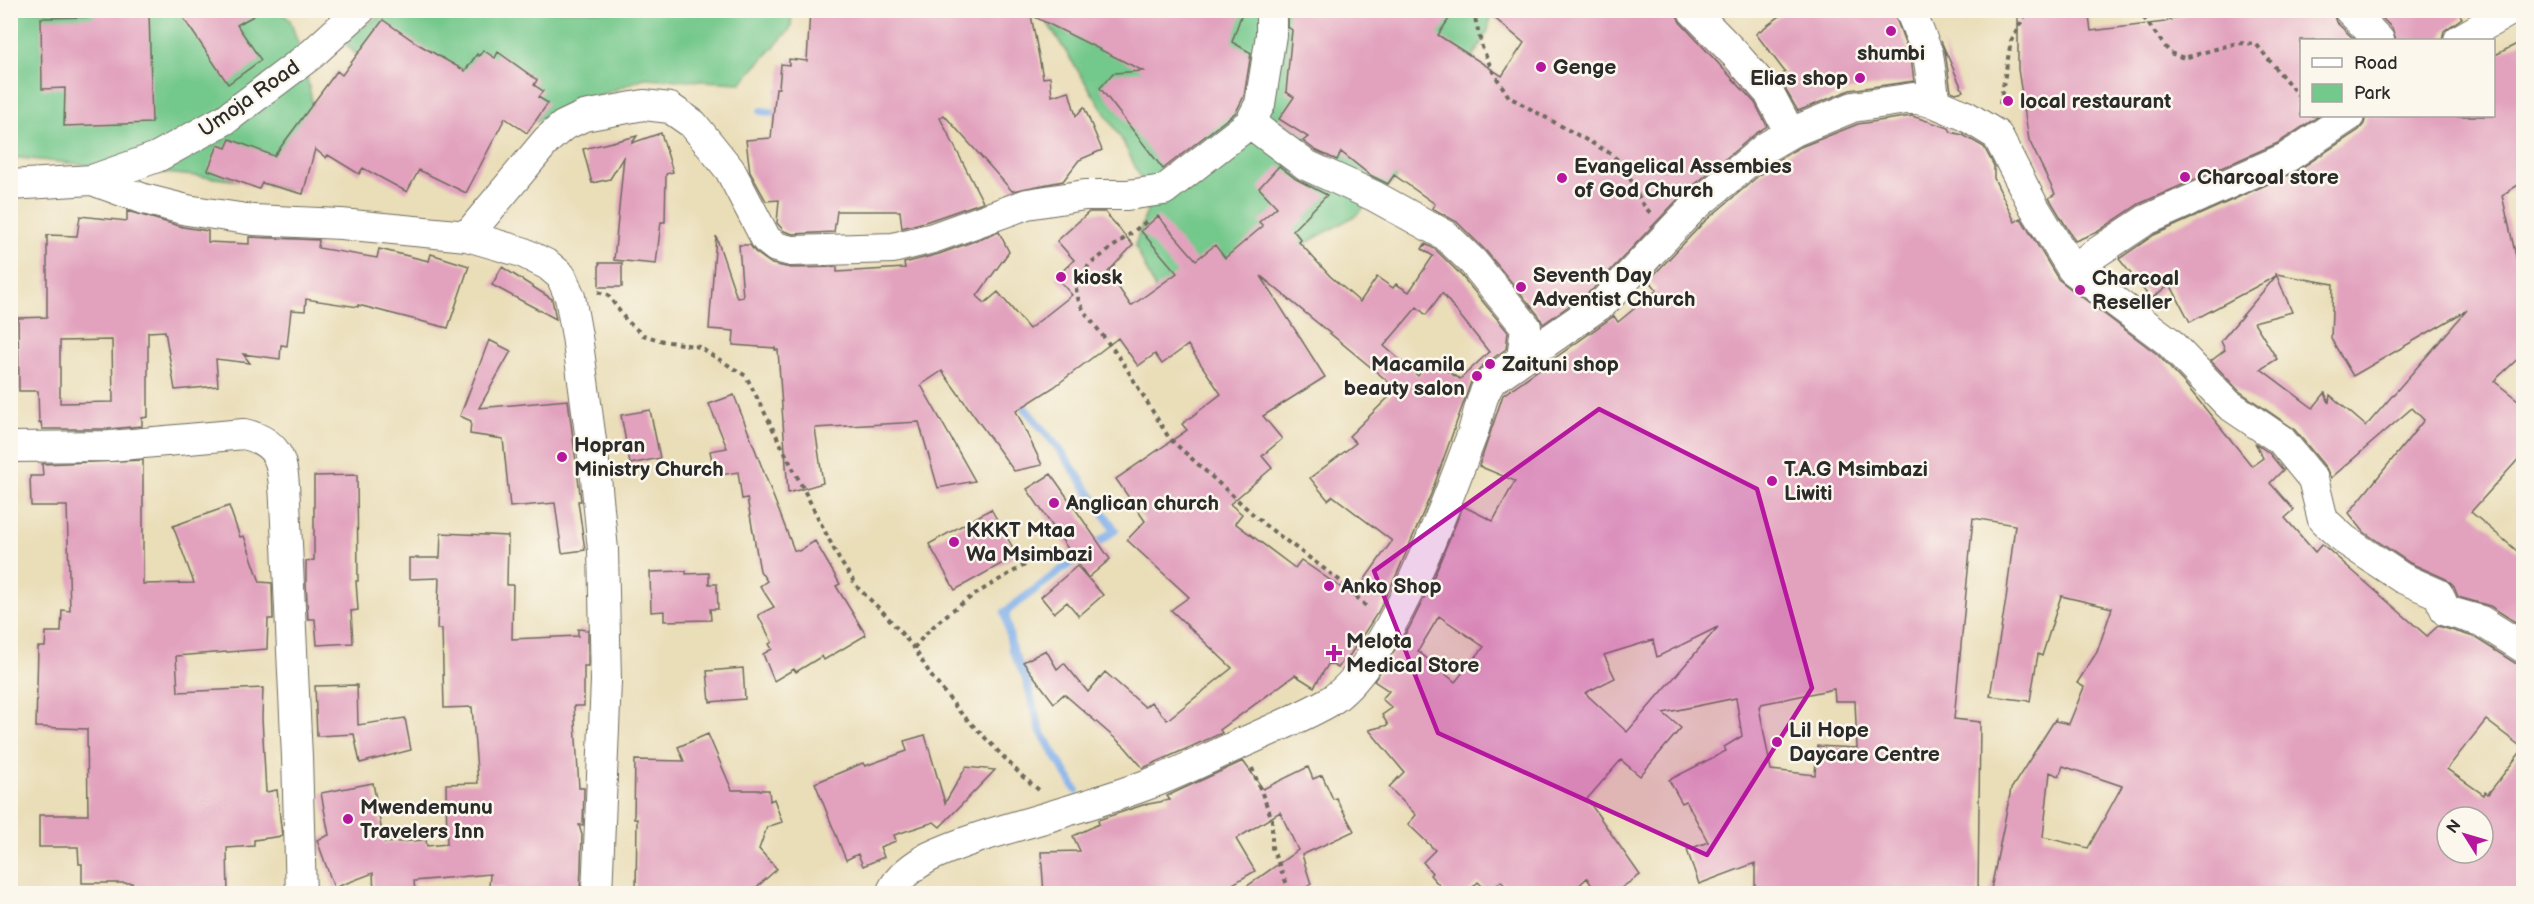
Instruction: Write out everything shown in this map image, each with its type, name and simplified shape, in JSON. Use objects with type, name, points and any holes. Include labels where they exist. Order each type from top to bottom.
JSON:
[{"type":"street","name":"Umoja Road","points":[[92,180],[157,157],[226,119],[312,54],[360,10]]},
{"type":"street","points":[[467,236],[547,140],[563,126],[584,116],[644,105],[670,108],[693,124],[730,170],[766,239],[776,247],[791,251],[893,248],[933,238],[1027,204],[1085,195],[1127,195],[1164,190],[1250,123],[1260,104],[1271,35],[1271,10]]},
{"type":"street","points":[[1692,10],[1736,54],[1769,93],[1790,133]]},
{"type":"street","points":[[1910,10],[1928,54],[1935,103]]},
{"type":"street","points":[[2349,10],[2378,39]]},
{"type":"street","points":[[2461,39],[2511,10]]},
{"type":"street","points":[[891,894],[894,883],[926,859],[957,844],[1066,812],[1159,780],[1328,702],[1344,690],[1376,650],[1442,514],[1473,433],[1483,394],[1492,380],[1604,302],[1717,186],[1766,147],[1790,133],[1853,107],[1913,98],[1935,103],[1966,116],[1996,135],[2033,204],[2072,268],[2169,341],[2228,404],[2281,440],[2313,479],[2323,520],[2345,540],[2402,578],[2438,594],[2446,611],[2481,621],[2523,648]]},
{"type":"street","points":[[2072,268],[2146,220],[2286,158],[2348,117]]},
{"type":"street","points":[[1250,123],[1306,165],[1374,196],[1445,235],[1473,262],[1526,327],[1522,358]]},
{"type":"street","points":[[10,185],[92,180],[144,199],[187,210],[254,220],[341,224],[467,236],[522,252],[548,265],[561,276],[570,297],[578,336],[603,550],[606,681],[597,894]]},
{"type":"street","points":[[10,447],[110,446],[244,434],[264,442],[275,452],[282,464],[285,502],[301,894]]},
{"type":"path","points":[[1473,10],[1482,47],[1493,72],[1509,97],[1608,152],[1623,164],[1648,211],[1671,232]]},
{"type":"path","points":[[1996,135],[2011,41],[2028,10]]},
{"type":"path","points":[[2138,10],[2170,53],[2176,56],[2184,57],[2237,43],[2256,44],[2300,99]]},
{"type":"path","points":[[1148,220],[1089,266],[1075,285],[1084,311],[1122,361],[1169,438],[1265,525],[1338,579],[1388,626]]},
{"type":"path","points":[[561,276],[608,296],[626,320],[643,335],[699,347],[746,376],[839,559],[858,588],[885,614],[914,648],[932,677],[958,711],[1022,776],[1066,812]]},
{"type":"path","points":[[914,648],[927,630],[955,608],[1052,549]]},
{"type":"path","points":[[1234,746],[1254,771],[1272,819],[1272,848],[1292,894]]},
{"type":"highlighted area","points":[[1599,409],[1757,489],[1812,688],[1707,855],[1438,733],[1374,571]]},
{"type":"green space","points":[[10,11],[279,11],[290,20],[302,55],[317,124],[289,179],[289,191],[262,183],[11,157]]},
{"type":"green space","points":[[386,11],[792,11],[791,28],[741,83],[644,78],[535,122],[462,71],[382,81],[343,41]]},
{"type":"green space","points":[[1040,11],[1491,11],[1488,31],[1433,124],[1396,179],[1355,216],[1304,244],[1246,295],[1155,289],[1135,245],[1151,199],[1122,140]]},
{"type":"building","points":[[93,10],[149,10],[152,123],[64,126],[65,88],[42,89],[41,18],[94,17]]},
{"type":"building","points":[[178,10],[264,10],[237,25],[261,60],[228,84]]},
{"type":"building","points":[[810,10],[1243,10],[1232,42],[1251,53],[1244,96],[1236,112],[1163,169],[1100,88],[1113,73],[1143,71],[1031,15],[1043,78],[1050,77],[1052,96],[1069,91],[1076,116],[1084,107],[1102,150],[1079,160],[1063,181],[1012,191],[944,115],[940,118],[983,202],[902,228],[900,211],[837,211],[834,232],[793,234],[784,231],[777,223],[779,200],[766,201],[750,172],[746,140],[771,138],[781,64],[789,65],[789,59],[807,61]]},
{"type":"building","points":[[1288,10],[1455,10],[1438,35],[1502,76],[1524,43],[1485,10],[1675,10],[1680,22],[1755,103],[1767,126],[1681,196],[1593,289],[1543,324],[1486,251],[1457,222],[1432,208],[1435,204],[1394,175],[1388,184],[1370,175],[1341,152],[1337,160],[1315,150],[1303,141],[1308,137],[1279,119],[1294,97],[1286,92],[1292,30],[1288,27]]},
{"type":"building","points":[[1788,10],[1893,10],[1911,59],[1914,81],[1850,90],[1798,111],[1779,78],[1785,72],[1756,34]]},
{"type":"building","points":[[2018,10],[2088,10],[2091,31],[2165,22],[2197,10],[2332,10],[2336,22],[2354,39],[2300,39],[2300,117],[2317,117],[2278,143],[2139,204],[2097,232],[2075,241],[2049,198],[2055,194],[2029,140],[2018,69]]},
{"type":"building","points":[[2374,10],[2457,10],[2462,18],[2444,31],[2442,39],[2396,39],[2392,28]]},
{"type":"building","points":[[383,20],[418,44],[465,71],[477,54],[479,56],[483,50],[495,58],[498,52],[537,80],[534,85],[543,91],[538,97],[548,103],[527,133],[505,118],[466,193],[419,170],[407,192],[363,168],[359,174],[328,155],[326,158],[315,149],[303,194],[262,183],[259,189],[208,170],[218,145],[226,148],[230,139],[274,156],[337,71],[342,75]]},
{"type":"building","points":[[1941,41],[1963,91],[1956,93],[1951,91]]},
{"type":"building","points":[[2523,41],[2523,182],[2502,195],[2517,261],[2523,257],[2523,354],[2494,381],[2523,404],[2523,454],[2471,512],[2523,556],[2523,627],[2490,606],[2458,597],[2454,587],[2446,579],[2410,563],[2364,532],[2349,513],[2424,420],[2412,408],[2331,478],[2326,468],[2294,429],[2239,391],[2211,361],[2225,350],[2221,341],[2276,276],[2190,322],[2170,284],[2151,299],[2119,259],[2154,235],[2295,172],[2359,130],[2366,117],[2495,117],[2495,55]],"holes":[[[2276,274],[2333,284],[2331,339],[2353,376],[2467,310],[2366,426],[2330,395],[2329,403],[2325,393],[2313,408],[2261,369],[2277,359],[2254,322],[2292,312]]]},
{"type":"building","points":[[1912,116],[1949,128],[1951,132],[1963,135],[1984,147],[1994,166],[1994,178],[2015,222],[2021,218],[2058,279],[2157,354],[2186,385],[2252,466],[2263,458],[2255,443],[2269,453],[2283,470],[2270,483],[2294,510],[2285,518],[2315,552],[2322,544],[2427,636],[2438,626],[2474,637],[2515,663],[2523,665],[2523,748],[2486,720],[2447,769],[2484,795],[2485,792],[2488,794],[2523,749],[2523,894],[1990,894],[2011,789],[2056,718],[2055,721],[2069,724],[2084,687],[2077,683],[2097,652],[2112,608],[2061,596],[2042,656],[2038,654],[2030,701],[1990,696],[2015,525],[1973,518],[1954,719],[1980,722],[1978,894],[1755,894],[1755,863],[1699,884],[1687,850],[1708,842],[1686,801],[1682,803],[1669,780],[1726,751],[1724,747],[1742,736],[1736,698],[1663,713],[1681,728],[1640,776],[1621,760],[1587,799],[1640,875],[1612,894],[1597,894],[1587,878],[1570,894],[1512,894],[1501,881],[1489,893],[1478,882],[1466,894],[1447,894],[1430,875],[1432,873],[1423,862],[1435,850],[1408,824],[1416,815],[1389,787],[1404,772],[1369,730],[1388,725],[1382,715],[1392,708],[1382,699],[1389,691],[1374,681],[1409,628],[1429,588],[1463,506],[1493,521],[1515,481],[1479,466],[1503,395],[1614,316],[1618,322],[1657,290],[1649,280],[1704,222],[1776,161],[1798,148],[1858,124]],"holes":[[[1439,616],[1484,647],[1455,682],[1418,651]],[[1718,627],[1627,732],[1585,693],[1615,678],[1604,655],[1653,640],[1657,657]],[[1834,689],[1835,701],[1855,701],[1857,748],[1817,746],[1815,775],[1771,770],[1759,707],[1761,704]],[[2063,766],[2122,786],[2088,848],[2043,837],[2050,772],[2059,776]]]},
{"type":"building","points":[[661,133],[673,172],[666,174],[665,222],[661,222],[656,264],[614,260],[624,156],[610,179],[592,183],[583,149],[637,136],[632,143]]},
{"type":"building","points":[[1279,166],[1296,179],[1327,195],[1293,230],[1301,240],[1299,242],[1330,276],[1360,302],[1377,277],[1393,288],[1396,284],[1409,292],[1433,256],[1422,249],[1425,244],[1435,249],[1460,274],[1508,332],[1506,349],[1482,366],[1472,379],[1431,494],[1397,574],[1378,612],[1346,661],[1344,659],[1338,668],[1329,663],[1314,687],[1295,675],[1220,730],[1222,733],[1143,768],[1125,747],[1064,694],[1054,703],[1023,662],[1046,650],[1057,669],[1064,663],[1088,692],[1105,672],[1145,707],[1151,702],[1167,720],[1232,668],[1171,610],[1189,597],[1127,540],[1145,521],[1116,479],[1187,430],[1182,424],[1221,394],[1188,345],[1162,364],[1155,354],[1138,366],[1118,338],[1054,387],[1016,411],[1042,465],[1014,471],[942,371],[921,385],[975,481],[938,488],[919,422],[815,428],[823,483],[788,493],[778,350],[733,345],[734,331],[709,329],[716,236],[737,298],[743,297],[739,245],[750,245],[755,252],[772,264],[791,268],[837,267],[837,272],[905,268],[904,263],[939,254],[999,232],[1009,252],[977,296],[985,303],[998,292],[1029,329],[1072,295],[1056,277],[1074,260],[1057,241],[1089,212],[1105,212],[1133,245],[1108,272],[1131,306],[1177,273],[1141,231],[1158,216],[1196,260],[1215,245],[1225,258],[1263,226],[1259,222],[1277,207],[1259,188]],"holes":[[[1261,276],[1397,389],[1349,436],[1356,443],[1310,478],[1328,500],[1333,496],[1392,541],[1353,596],[1301,560],[1295,568],[1235,523],[1242,514],[1230,504],[1272,468],[1262,456],[1282,439],[1263,416],[1325,377]],[[1442,293],[1489,352],[1460,379],[1440,367],[1438,370],[1427,363],[1418,376],[1384,346],[1417,307],[1426,315]]]},
{"type":"building","points":[[127,211],[183,227],[208,231],[208,242],[249,244],[249,237],[319,240],[318,248],[377,258],[379,249],[429,261],[431,254],[469,266],[448,328],[358,305],[358,307],[306,299],[305,311],[291,310],[287,346],[281,345],[280,359],[243,354],[250,363],[216,359],[218,386],[175,390],[165,331],[148,332],[148,417],[142,418],[142,426],[109,429],[42,429],[41,422],[39,423],[38,391],[19,391],[18,318],[47,317],[47,235],[77,236],[80,216],[127,221]],"holes":[[[112,340],[113,402],[60,403],[60,341]]]},
{"type":"building","points":[[599,263],[622,263],[622,287],[599,287]]},
{"type":"building","points":[[502,267],[552,299],[556,319],[492,285]]},
{"type":"building","points":[[489,340],[511,351],[479,408],[568,400],[585,550],[562,553],[555,503],[510,507],[503,439],[470,434],[471,421],[460,416]]},
{"type":"building","points":[[734,395],[794,550],[799,551],[815,541],[840,584],[836,586],[866,635],[824,660],[822,656],[796,672],[794,669],[774,681],[763,654],[772,649],[769,644],[772,642],[758,615],[774,607],[760,586],[767,581],[760,571],[747,498],[742,499],[738,472],[715,476],[710,451],[727,448],[709,404]]},
{"type":"building","points":[[650,410],[660,458],[630,464],[621,415]]},
{"type":"building","points":[[143,460],[143,584],[194,583],[173,526],[229,506],[240,537],[244,536],[260,582],[272,583],[273,619],[268,619],[267,649],[176,656],[178,692],[263,688],[262,718],[266,792],[277,790],[282,836],[254,840],[254,846],[227,848],[228,894],[133,894],[132,883],[82,883],[82,864],[79,864],[78,847],[39,847],[39,815],[88,815],[87,729],[36,727],[38,647],[45,647],[46,632],[61,632],[62,610],[70,611],[67,506],[31,506],[30,476],[43,476],[42,464]]},
{"type":"building","name":"Anglican church","points":[[1051,474],[1110,559],[1088,578],[1027,489]]},
{"type":"building","points":[[357,475],[358,610],[351,611],[353,643],[317,645],[315,619],[308,619],[306,583],[306,561],[314,560],[314,476]]},
{"type":"building","points":[[991,509],[1017,555],[955,590],[929,544]]},
{"type":"building","points":[[441,533],[508,536],[507,585],[513,585],[512,639],[578,636],[578,629],[588,630],[588,666],[584,666],[584,706],[574,706],[579,788],[584,788],[583,825],[579,825],[582,835],[580,894],[504,894],[504,888],[489,887],[490,874],[414,881],[415,892],[374,894],[373,873],[334,888],[317,840],[329,835],[321,793],[373,783],[384,843],[426,840],[427,846],[447,844],[446,784],[478,783],[472,707],[444,708],[442,629],[437,629],[439,578],[409,579],[409,558],[440,558]]},
{"type":"building","points":[[1077,566],[1103,595],[1079,616],[1067,602],[1054,613],[1041,597]]},
{"type":"building","points":[[686,571],[686,574],[709,573],[709,584],[717,584],[718,609],[710,609],[711,620],[664,621],[664,611],[651,612],[650,572]]},
{"type":"building","points":[[743,668],[745,699],[710,702],[707,671]]},
{"type":"building","points":[[357,685],[358,725],[405,718],[411,750],[360,763],[354,734],[317,736],[315,686]]},
{"type":"building","points":[[708,734],[732,790],[769,790],[770,801],[774,799],[782,822],[767,827],[759,849],[777,869],[749,894],[647,894],[636,891],[635,760],[684,761],[678,747]]},
{"type":"building","points":[[925,735],[945,803],[966,767],[995,770],[940,827],[934,822],[894,835],[896,841],[880,847],[884,857],[863,866],[858,854],[846,860],[815,783],[863,763],[865,766],[907,751],[904,741]]},
{"type":"building","points":[[1243,761],[1263,789],[1308,767],[1313,779],[1322,775],[1333,799],[1336,798],[1354,831],[1302,855],[1311,884],[1296,894],[1236,894],[1298,850],[1280,812],[1236,839],[1255,871],[1216,894],[1088,894],[1087,891],[1044,894],[1041,852],[1080,851],[1073,836],[1099,824],[1098,820],[1143,805],[1170,800],[1167,796]]},
{"type":"waterway","points":[[761,111],[784,114]]},
{"type":"waterway","points":[[1017,399],[1060,450],[1115,530],[1005,612],[1012,649],[1026,679],[1040,730],[1076,790]]},
{"type":"place","name":"shumbi","points":[[1891,31]]},
{"type":"place","name":"Genge","points":[[1541,67]]},
{"type":"place","name":"Elias shop","points":[[1860,78]]},
{"type":"place","name":"local restaurant","points":[[2008,101]]},
{"type":"place","name":"Charcoal store","points":[[2185,177]]},
{"type":"place","name":"Evangelical Assembies of God Church","points":[[1562,178]]},
{"type":"place","name":"kiosk","points":[[1061,277]]},
{"type":"place","name":"Seventh Day Adventist Church","points":[[1521,287]]},
{"type":"place","name":"Charcoal Reseller","points":[[2080,290]]},
{"type":"place","name":"Zaituni shop","points":[[1490,364]]},
{"type":"place","name":"Macamila beauty salon","points":[[1477,376]]},
{"type":"place","name":"Hopran Ministry Church","points":[[562,457]]},
{"type":"place","name":"T.A.G Msimbazi Liwiti","points":[[1772,481]]},
{"type":"place","name":"Anglican church","points":[[1054,503]]},
{"type":"place","name":"KKKT Mtaa Wa Msimbazi","points":[[954,542]]},
{"type":"place","name":"Anko Shop","points":[[1329,586]]},
{"type":"place","name":"Melota Medical Store","points":[[1334,653]]},
{"type":"place","name":"Lil Hope Daycare Centre","points":[[1777,742]]},
{"type":"place","name":"Mwendemunu Travelers Inn","points":[[348,819]]}]
